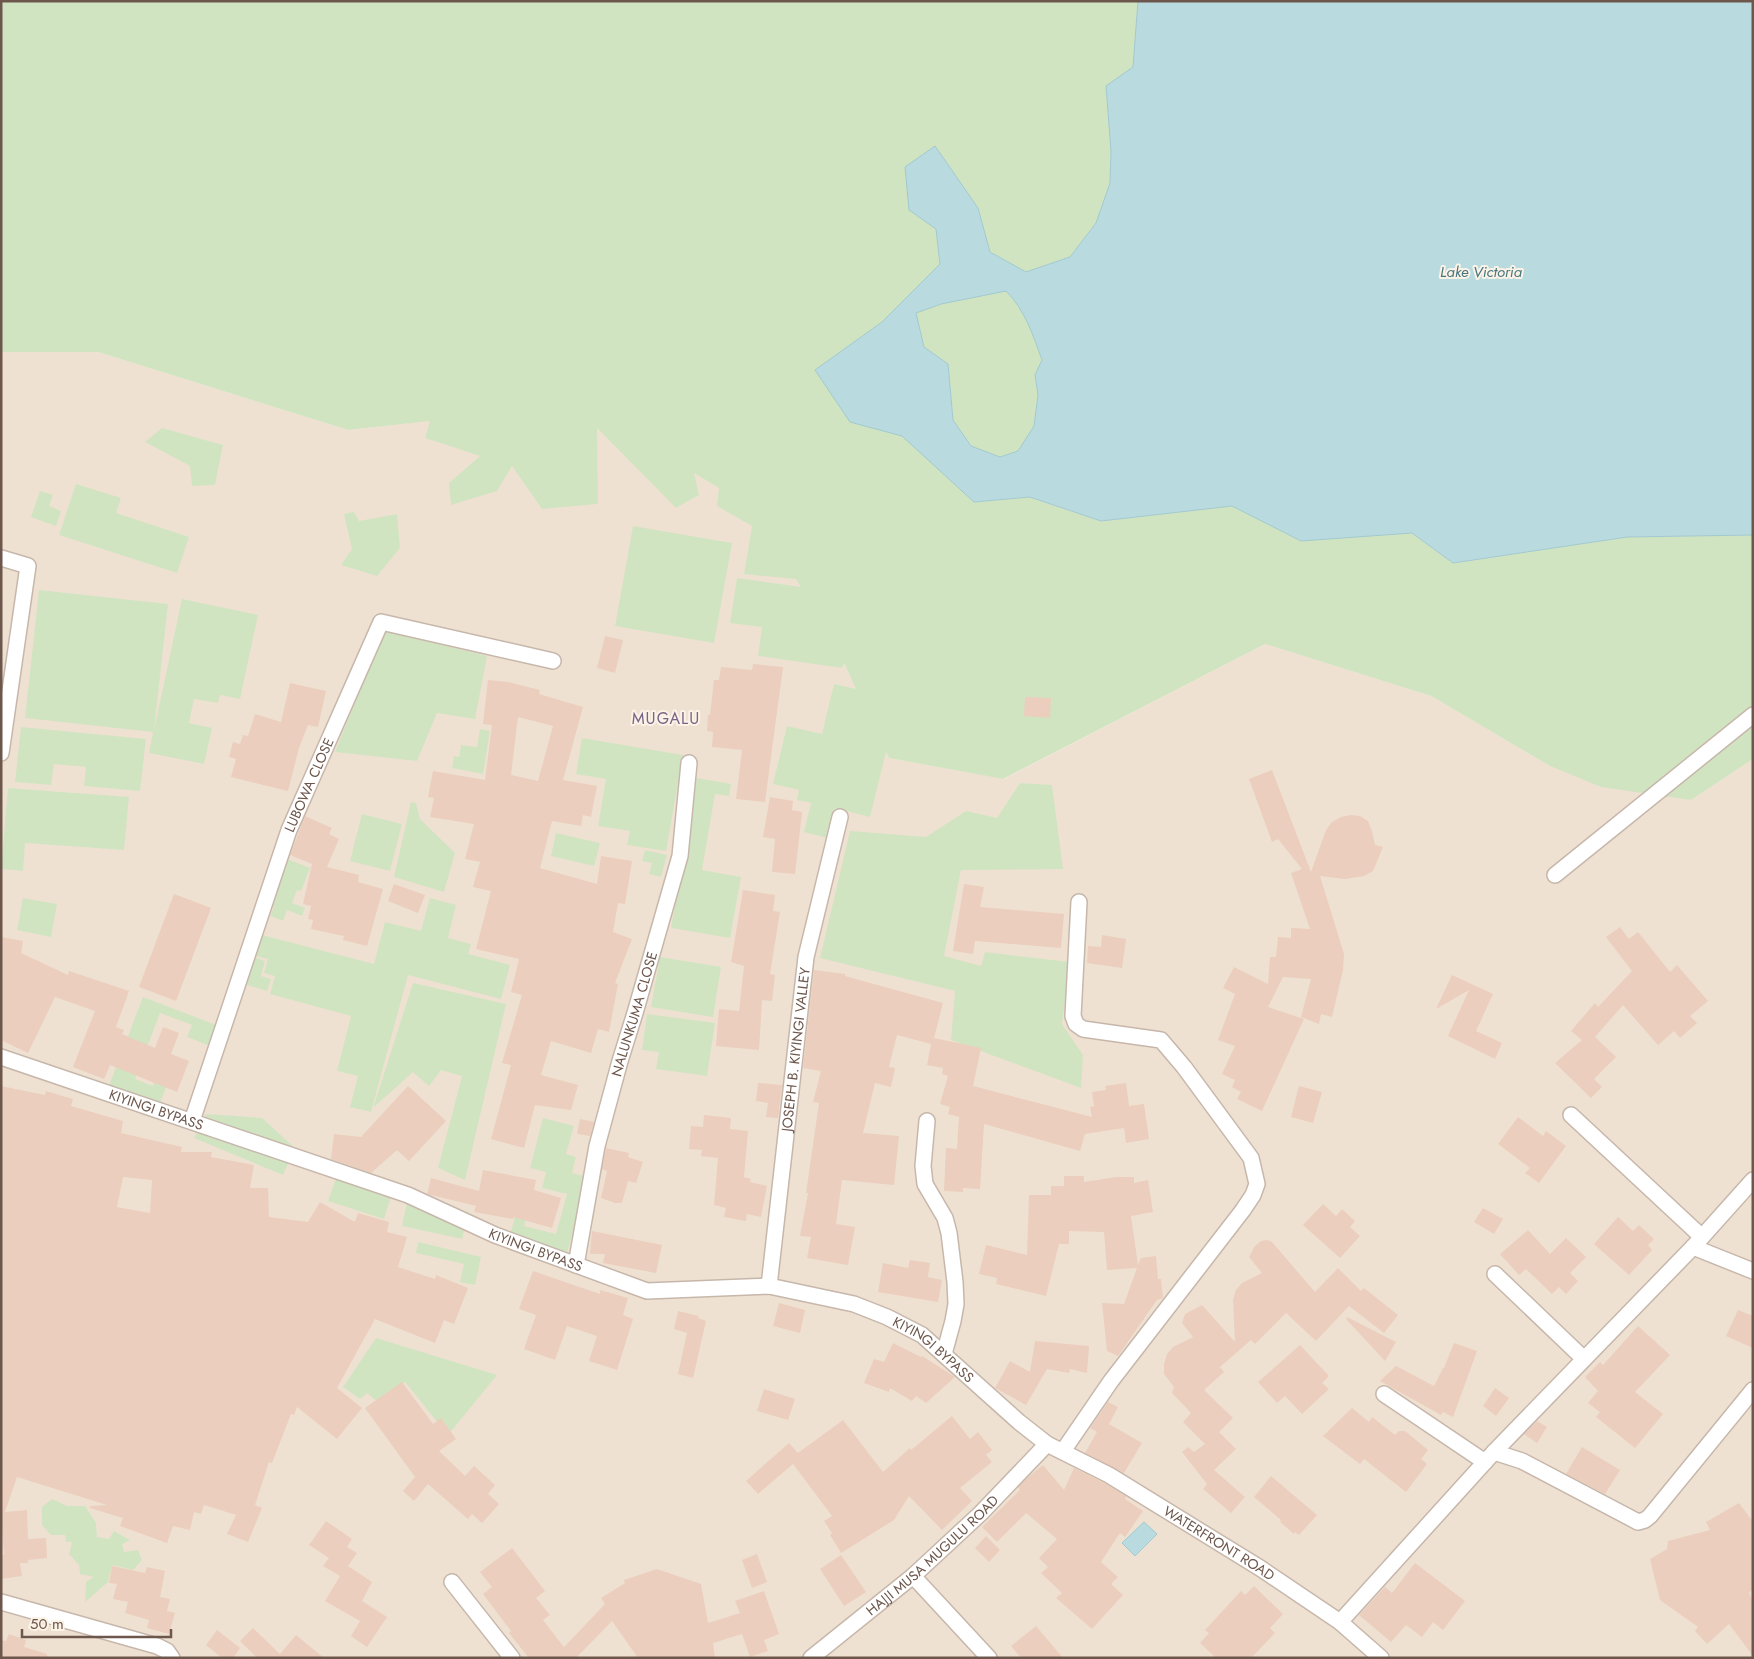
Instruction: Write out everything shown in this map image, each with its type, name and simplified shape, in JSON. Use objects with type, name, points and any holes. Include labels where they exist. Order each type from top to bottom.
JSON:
[{"type":"street","points":[[1,558],[28,566],[1,753]]},
{"type":"street","name":"LUBOWA CLOSE","points":[[192,1121],[289,830],[381,622],[553,661]]},
{"type":"street","points":[[1555,875],[1753,715]]},
{"type":"street","name":"NALUNKUMA CLOSE","points":[[576,1265],[597,1146],[680,856],[688,763]]},
{"type":"street","name":"JOSEPH B. KIYINGI VALLEY","points":[[768,1286],[806,956],[840,817]]},
{"type":"street","points":[[1063,1452],[1111,1381],[1243,1210],[1253,1195],[1256,1184],[1251,1158],[1184,1067],[1161,1040],[1083,1029],[1076,1024],[1073,1016],[1079,902]]},
{"type":"street","name":"KIYINGI BYPASS","points":[[1,1056],[408,1195],[495,1235],[647,1291],[768,1286],[854,1304],[888,1317],[922,1335],[1004,1409],[1047,1444]]},
{"type":"street","points":[[1571,1115],[1698,1242],[1753,1271]]},
{"type":"street","points":[[927,1121],[923,1166],[925,1184],[945,1218],[955,1282],[956,1304],[944,1354]]},
{"type":"street","points":[[1340,1622],[1490,1457],[1698,1242],[1753,1180]]},
{"type":"street","points":[[1494,1274],[1584,1359]]},
{"type":"street","points":[[1384,1394],[1490,1457],[1522,1462],[1638,1522],[1650,1516],[1753,1390]]},
{"type":"street","name":"WATERFRONT ROAD","points":[[1047,1444],[1109,1475],[1260,1568],[1340,1622],[1381,1658]]},
{"type":"street","name":"HAJJI MUSA MUGULU ROAD","points":[[811,1658],[913,1576],[981,1513],[1047,1444]]},
{"type":"street","points":[[913,1576],[989,1658]]},
{"type":"street","points":[[452,1582],[512,1658]]},
{"type":"street","points":[[1,1602],[157,1646],[167,1651],[172,1658]]},
{"type":"shaded area","points":[[1,352],[98,352],[348,430],[577,404],[754,508],[832,638],[889,758],[1004,779],[1265,644],[1431,696],[1550,766],[1691,800],[1753,759],[1753,1658],[1,1658]]},
{"type":"green space","points":[[1,1],[1138,1],[1133,67],[1106,87],[1111,151],[1110,183],[1096,223],[1070,257],[1026,272],[990,252],[978,208],[935,147],[909,209],[936,228],[940,264],[882,322],[815,370],[958,477],[974,502],[1030,497],[1101,521],[1232,506],[1301,541],[1412,533],[1453,563],[1627,537],[1753,535],[1753,759],[1691,800],[1601,787],[1550,766],[1431,696],[1265,644],[1003,779],[889,758],[886,752],[870,817],[835,808],[827,838],[804,832],[811,803],[797,800],[799,790],[773,784],[787,726],[822,734],[834,684],[856,689],[844,663],[842,668],[758,656],[762,627],[730,623],[737,578],[801,587],[796,579],[744,574],[752,526],[717,506],[719,488],[694,473],[699,495],[676,508],[597,428],[598,504],[542,509],[512,466],[497,491],[451,505],[449,483],[480,456],[425,438],[430,421],[348,430],[98,352],[1,352]]},
{"type":"green space","points":[[1006,291],[1019,305],[1030,327],[1042,360],[1035,375],[1038,395],[1034,426],[1018,451],[1000,457],[971,446],[953,420],[948,364],[924,347],[916,313],[941,304]]},
{"type":"green space","points":[[162,428],[223,445],[215,485],[192,486],[190,466],[145,442]]},
{"type":"green space","points":[[76,484],[121,498],[116,513],[189,537],[177,573],[59,535]]},
{"type":"green space","points":[[40,491],[53,495],[49,506],[61,511],[56,526],[31,517]]},
{"type":"green space","points":[[354,512],[359,521],[397,514],[400,548],[377,576],[341,565],[352,549],[344,514]]},
{"type":"green space","points":[[633,526],[732,543],[714,643],[615,626]]},
{"type":"green space","points":[[39,590],[168,604],[154,730],[182,599],[258,615],[240,699],[220,695],[218,703],[194,699],[189,723],[212,728],[204,764],[149,753],[153,732],[25,718]]},
{"type":"green space","points":[[384,630],[487,656],[475,719],[437,713],[417,761],[335,752]]},
{"type":"green space","points":[[21,727],[146,739],[140,791],[84,786],[86,767],[54,764],[51,785],[15,782]]},
{"type":"green space","points":[[480,729],[490,731],[483,774],[452,768],[454,756],[459,757],[461,745],[477,747]]},
{"type":"green space","points":[[582,738],[683,755],[666,851],[627,845],[630,831],[598,826],[606,779],[576,774]]},
{"type":"green space","points":[[697,778],[731,784],[729,796],[715,794],[702,870],[741,877],[730,938],[671,928]]},
{"type":"green space","points":[[1020,783],[1052,785],[1063,869],[961,870],[944,956],[981,966],[985,952],[1070,962],[1062,1024],[1083,1055],[1081,1088],[951,1040],[955,991],[820,958],[850,831],[926,837],[966,811],[997,818]]},
{"type":"green space","points":[[8,788],[129,797],[124,850],[25,843],[23,871],[1,869]]},
{"type":"green space","points":[[411,802],[416,803],[420,819],[455,853],[444,892],[394,877]]},
{"type":"green space","points":[[362,814],[402,824],[390,871],[350,861]]},
{"type":"green space","points":[[556,833],[600,843],[594,866],[551,856]]},
{"type":"green space","points":[[645,850],[667,855],[661,877],[649,874],[652,863],[642,861]]},
{"type":"green space","points":[[287,859],[310,868],[301,891],[297,890],[292,903],[305,908],[302,916],[287,910],[283,921],[270,916],[274,907],[270,905]]},
{"type":"green space","points":[[23,898],[57,904],[51,937],[17,930]]},
{"type":"green space","points":[[430,898],[456,905],[448,938],[471,944],[468,954],[510,965],[501,999],[408,975],[371,1112],[350,1107],[358,1076],[337,1071],[351,1016],[270,994],[275,976],[264,973],[268,959],[256,956],[262,935],[374,964],[385,922],[421,931]]},
{"type":"green space","points":[[253,957],[265,961],[261,976],[271,979],[267,991],[244,984]]},
{"type":"green space","points":[[660,957],[721,967],[713,1017],[651,1007]]},
{"type":"green space","points":[[413,983],[506,1004],[465,1180],[438,1168],[462,1076],[441,1070],[429,1086],[413,1072],[373,1108]]},
{"type":"green space","points":[[143,997],[216,1025],[208,1045],[187,1037],[192,1025],[160,1013],[135,1079],[153,1086],[157,1075],[169,1080],[158,1108],[108,1088]]},
{"type":"green space","points":[[647,1014],[715,1023],[707,1076],[656,1069],[659,1052],[642,1050]]},
{"type":"green space","points":[[206,1114],[262,1118],[295,1148],[283,1175],[194,1138]]},
{"type":"green space","points":[[543,1118],[574,1126],[566,1154],[576,1157],[572,1173],[588,1177],[564,1264],[506,1249],[520,1199],[531,1202],[524,1226],[556,1234],[567,1194],[542,1188],[546,1172],[530,1168]]},
{"type":"green space","points":[[337,1175],[392,1193],[384,1219],[328,1201]]},
{"type":"green space","points":[[408,1198],[469,1212],[462,1239],[402,1226]]},
{"type":"green space","points":[[418,1242],[481,1257],[475,1285],[460,1282],[464,1264],[416,1253]]},
{"type":"green space","points":[[376,1338],[497,1375],[448,1435],[405,1382],[378,1402],[367,1393],[360,1399],[343,1387]]},
{"type":"green space","points":[[52,1499],[67,1506],[85,1506],[96,1523],[97,1537],[109,1539],[114,1531],[130,1540],[122,1544],[124,1552],[138,1550],[142,1560],[133,1570],[112,1565],[108,1582],[85,1602],[86,1582],[94,1577],[80,1574],[79,1565],[69,1554],[72,1542],[66,1542],[65,1535],[51,1535],[42,1525],[42,1507]]},
{"type":"water","name":"Lake Victoria","points":[[1138,1],[1753,1],[1753,535],[1627,537],[1453,563],[1412,533],[1301,541],[1232,506],[1101,521],[1030,497],[974,502],[902,436],[850,422],[815,370],[882,322],[940,264],[936,229],[909,210],[905,167],[935,146],[978,208],[990,252],[1026,272],[1070,257],[1096,223],[1110,183],[1111,151],[1106,86],[1133,67]],"holes":[[[1006,291],[1013,298],[1028,323],[1042,360],[1035,375],[1038,395],[1034,426],[1018,451],[1000,457],[971,446],[953,420],[948,364],[924,347],[916,313],[941,304]]]},
{"type":"water","points":[[1144,1522],[1157,1534],[1135,1556],[1122,1543]]},
{"type":"building","points":[[605,636],[623,640],[615,673],[597,668]]},
{"type":"building","points":[[753,664],[783,667],[765,802],[736,799],[742,750],[712,747],[713,732],[707,731],[714,680],[719,680],[721,667],[752,670]]},
{"type":"building","points":[[488,680],[508,682],[540,690],[539,694],[583,707],[563,780],[597,786],[591,817],[583,815],[581,826],[552,821],[540,868],[597,884],[601,856],[632,861],[625,904],[618,903],[613,932],[632,939],[615,983],[618,984],[609,1032],[598,1029],[591,1053],[551,1041],[541,1075],[578,1085],[571,1110],[535,1105],[524,1148],[491,1139],[511,1065],[502,1063],[522,995],[511,992],[519,959],[476,949],[491,891],[473,887],[480,862],[465,859],[474,824],[430,817],[434,798],[428,797],[433,771],[485,780],[492,725],[483,724]],"holes":[[[518,717],[553,726],[538,781],[511,775]]]},
{"type":"building","points":[[290,683],[326,691],[318,727],[308,725],[299,748],[288,791],[231,777],[236,759],[229,757],[233,742],[240,744],[243,735],[248,736],[255,714],[281,722]]},
{"type":"building","points":[[1025,697],[1051,698],[1050,718],[1024,716]]},
{"type":"building","points":[[1272,770],[1311,872],[1326,830],[1332,822],[1341,817],[1360,816],[1368,821],[1375,845],[1383,847],[1373,871],[1364,876],[1345,879],[1320,876],[1344,954],[1343,970],[1332,1017],[1321,1014],[1319,1024],[1301,1017],[1311,979],[1283,977],[1268,1007],[1304,1019],[1262,1111],[1237,1099],[1241,1092],[1232,1087],[1235,1080],[1222,1074],[1235,1046],[1218,1040],[1235,994],[1223,988],[1234,967],[1268,984],[1270,957],[1276,957],[1278,937],[1291,938],[1291,928],[1310,929],[1291,873],[1302,869],[1278,839],[1272,842],[1249,779]]},
{"type":"building","points":[[770,797],[793,801],[792,810],[802,812],[795,874],[772,872],[775,839],[763,837]]},
{"type":"building","points":[[305,816],[332,828],[329,834],[339,839],[327,867],[359,875],[358,882],[383,889],[367,946],[343,940],[344,936],[311,929],[313,920],[308,919],[311,906],[303,904],[312,864],[290,855]]},
{"type":"building","points":[[394,884],[425,895],[418,913],[388,901]]},
{"type":"building","points":[[964,884],[984,887],[980,907],[1064,914],[1061,948],[975,941],[973,954],[953,951]]},
{"type":"building","points":[[743,890],[775,895],[773,911],[780,912],[770,974],[775,975],[772,1001],[762,1000],[759,1050],[716,1046],[719,1009],[739,1011],[744,966],[731,962]]},
{"type":"building","points":[[174,894],[211,908],[176,1001],[139,987]]},
{"type":"building","points":[[1620,927],[1629,939],[1638,932],[1670,972],[1677,965],[1708,1001],[1690,1016],[1697,1023],[1680,1038],[1674,1031],[1658,1045],[1623,1005],[1595,1037],[1616,1057],[1594,1079],[1602,1087],[1591,1098],[1555,1063],[1582,1040],[1571,1031],[1595,1003],[1598,1007],[1632,971],[1606,937]]},
{"type":"building","points":[[1102,935],[1126,939],[1122,968],[1087,963],[1088,946],[1101,947]]},
{"type":"building","points":[[1,937],[23,941],[21,953],[68,975],[69,971],[129,991],[116,1027],[124,1030],[122,1034],[155,1048],[163,1027],[179,1033],[171,1054],[189,1061],[177,1092],[110,1065],[104,1079],[73,1067],[95,1011],[55,997],[28,1053],[1,1040]]},
{"type":"building","points":[[814,970],[845,974],[845,976],[943,1003],[934,1038],[981,1048],[973,1086],[1092,1117],[1090,1107],[1094,1106],[1092,1092],[1106,1090],[1105,1086],[1126,1083],[1129,1106],[1144,1104],[1149,1139],[1126,1143],[1124,1128],[1085,1134],[1080,1151],[984,1124],[980,1189],[963,1188],[963,1192],[944,1191],[946,1148],[957,1149],[959,1117],[948,1114],[950,1107],[940,1104],[948,1076],[942,1074],[943,1068],[927,1065],[931,1044],[897,1035],[889,1067],[895,1068],[891,1087],[875,1083],[863,1133],[899,1136],[894,1185],[842,1180],[836,1224],[855,1227],[848,1265],[807,1258],[811,1237],[800,1236],[808,1193],[806,1193],[819,1103],[813,1102],[821,1071],[803,1068]]},
{"type":"building","points":[[1452,975],[1493,994],[1476,1031],[1502,1043],[1495,1059],[1448,1036],[1469,990],[1436,1009]]},
{"type":"building","points":[[758,1083],[782,1085],[778,1118],[766,1117],[768,1103],[756,1101]]},
{"type":"building","points":[[1,1086],[45,1095],[46,1091],[73,1099],[71,1106],[123,1121],[121,1133],[182,1147],[181,1152],[212,1152],[211,1157],[254,1165],[250,1188],[268,1188],[269,1217],[308,1222],[320,1202],[355,1222],[358,1213],[389,1222],[387,1232],[407,1237],[398,1267],[435,1279],[436,1275],[468,1288],[454,1324],[444,1320],[435,1343],[375,1319],[337,1388],[362,1408],[337,1439],[297,1407],[294,1415],[291,1414],[272,1463],[269,1462],[255,1505],[262,1508],[248,1542],[227,1534],[236,1515],[204,1505],[201,1514],[194,1512],[190,1530],[173,1526],[167,1543],[120,1526],[123,1518],[90,1508],[90,1506],[107,1505],[17,1477],[5,1512],[27,1510],[28,1539],[46,1538],[47,1558],[20,1563],[22,1576],[1,1579],[1,1555],[4,1555],[1,1515]],"holes":[[[123,1177],[152,1180],[150,1213],[117,1207]]]},
{"type":"building","points":[[408,1086],[446,1121],[409,1161],[397,1150],[371,1173],[331,1159],[334,1134],[361,1137]]},
{"type":"building","points":[[1299,1086],[1322,1092],[1313,1123],[1291,1117]]},
{"type":"building","points":[[704,1115],[731,1118],[730,1129],[748,1131],[744,1177],[751,1179],[750,1182],[767,1186],[761,1217],[747,1214],[746,1221],[724,1217],[726,1208],[714,1205],[718,1158],[701,1156],[702,1150],[689,1149],[691,1126],[703,1127]]},
{"type":"building","points":[[1518,1117],[1543,1136],[1546,1131],[1566,1146],[1539,1183],[1525,1173],[1530,1168],[1498,1144]]},
{"type":"building","points":[[580,1119],[594,1122],[590,1136],[577,1134]]},
{"type":"building","points":[[606,1148],[629,1153],[628,1157],[643,1162],[636,1183],[628,1181],[622,1203],[615,1203],[601,1198],[607,1171],[602,1169]]},
{"type":"building","points":[[483,1170],[536,1180],[534,1190],[561,1198],[552,1228],[513,1217],[513,1219],[474,1212],[476,1206],[427,1194],[431,1178],[479,1191]]},
{"type":"building","points":[[1064,1176],[1084,1176],[1084,1182],[1116,1177],[1134,1177],[1134,1183],[1148,1180],[1153,1212],[1131,1216],[1138,1265],[1141,1258],[1156,1256],[1158,1279],[1161,1279],[1163,1298],[1157,1300],[1118,1356],[1107,1351],[1102,1303],[1124,1304],[1137,1268],[1107,1270],[1104,1232],[1069,1231],[1069,1244],[1059,1244],[1046,1296],[996,1284],[997,1278],[979,1274],[986,1245],[1027,1255],[1029,1195],[1051,1195],[1051,1186],[1064,1186]]},
{"type":"building","points":[[1323,1204],[1336,1216],[1342,1209],[1355,1221],[1350,1227],[1360,1236],[1340,1258],[1303,1225]]},
{"type":"building","points":[[1483,1208],[1503,1219],[1494,1234],[1474,1222]]},
{"type":"building","points":[[1618,1217],[1633,1231],[1639,1225],[1654,1239],[1648,1245],[1652,1250],[1629,1275],[1594,1244]]},
{"type":"building","points":[[1528,1230],[1550,1254],[1566,1238],[1586,1257],[1570,1273],[1578,1281],[1566,1294],[1559,1287],[1552,1294],[1526,1269],[1519,1275],[1500,1254]]},
{"type":"building","points":[[592,1231],[662,1245],[656,1273],[603,1263],[605,1254],[590,1254]]},
{"type":"building","points":[[1267,1240],[1272,1242],[1315,1292],[1338,1268],[1361,1291],[1364,1288],[1398,1315],[1384,1333],[1349,1306],[1316,1341],[1286,1313],[1255,1344],[1251,1340],[1220,1367],[1224,1372],[1204,1390],[1233,1418],[1219,1432],[1236,1449],[1214,1470],[1245,1497],[1231,1513],[1203,1489],[1207,1484],[1182,1452],[1188,1447],[1194,1452],[1205,1444],[1183,1422],[1191,1413],[1172,1393],[1174,1387],[1164,1374],[1164,1364],[1167,1354],[1173,1347],[1193,1337],[1182,1323],[1185,1314],[1202,1305],[1235,1342],[1233,1300],[1236,1290],[1242,1283],[1262,1273],[1249,1257],[1255,1246],[1261,1241]]},
{"type":"building","points":[[910,1260],[930,1263],[928,1277],[942,1280],[938,1302],[878,1292],[883,1263],[908,1268]]},
{"type":"building","points":[[533,1271],[600,1294],[600,1290],[628,1298],[623,1315],[633,1319],[617,1370],[589,1361],[597,1336],[567,1326],[555,1360],[524,1349],[536,1315],[519,1309]]},
{"type":"building","points":[[779,1303],[805,1310],[800,1333],[773,1326]]},
{"type":"building","points":[[1738,1310],[1753,1316],[1753,1348],[1726,1336]]},
{"type":"building","points":[[678,1311],[699,1316],[698,1318],[706,1321],[693,1378],[678,1374],[687,1333],[674,1329]]},
{"type":"building","points":[[1347,1317],[1396,1342],[1385,1361],[1346,1319]]},
{"type":"building","points":[[1638,1326],[1670,1355],[1635,1392],[1663,1414],[1635,1448],[1596,1417],[1600,1412],[1588,1403],[1598,1391],[1585,1377],[1600,1362],[1603,1365]]},
{"type":"building","points":[[1035,1341],[1089,1346],[1087,1373],[1070,1369],[1069,1373],[1047,1369],[1026,1405],[995,1388],[1010,1361],[1030,1372]]},
{"type":"building","points":[[893,1343],[922,1356],[955,1377],[926,1403],[916,1396],[912,1401],[890,1388],[889,1392],[864,1383],[874,1359],[884,1362]]},
{"type":"building","points":[[1454,1343],[1477,1351],[1453,1417],[1443,1412],[1441,1415],[1380,1381],[1396,1366],[1434,1386]]},
{"type":"building","points":[[1300,1345],[1329,1376],[1322,1383],[1329,1389],[1302,1414],[1285,1396],[1277,1403],[1258,1382]]},
{"type":"building","points":[[402,1382],[433,1424],[441,1418],[456,1439],[439,1451],[465,1476],[474,1466],[495,1485],[488,1494],[499,1504],[482,1523],[472,1514],[468,1519],[428,1484],[414,1501],[403,1491],[415,1477],[365,1408]]},
{"type":"building","points":[[1495,1388],[1509,1398],[1496,1416],[1483,1406]]},
{"type":"building","points":[[764,1389],[795,1399],[788,1420],[757,1411]]},
{"type":"building","points":[[1108,1402],[1118,1407],[1109,1424],[1142,1443],[1124,1473],[1085,1453],[1097,1432],[1090,1428]]},
{"type":"building","points":[[1352,1408],[1369,1422],[1372,1417],[1395,1435],[1399,1431],[1405,1431],[1428,1450],[1421,1459],[1427,1464],[1406,1492],[1364,1459],[1360,1464],[1323,1436]]},
{"type":"building","points":[[952,1416],[970,1439],[978,1432],[992,1450],[986,1455],[992,1462],[960,1488],[972,1501],[942,1530],[909,1496],[894,1520],[841,1553],[824,1521],[832,1516],[793,1464],[758,1494],[746,1481],[789,1443],[798,1453],[843,1420],[883,1472],[910,1448],[911,1450]]},
{"type":"building","points":[[1537,1421],[1547,1427],[1537,1443],[1524,1434]]},
{"type":"building","points":[[1582,1447],[1620,1470],[1605,1494],[1566,1474]]},
{"type":"building","points":[[1043,1465],[1064,1490],[1074,1468],[1126,1496],[1125,1499],[1143,1511],[1125,1537],[1120,1533],[1101,1562],[1118,1577],[1111,1584],[1123,1595],[1092,1629],[1056,1598],[1062,1593],[1041,1573],[1048,1567],[1039,1558],[1057,1539],[1026,1513],[997,1542],[982,1527],[1020,1490],[1018,1487]]},
{"type":"building","points":[[1271,1476],[1317,1515],[1299,1535],[1295,1532],[1294,1534],[1254,1497]]},
{"type":"building","points":[[1739,1503],[1753,1522],[1753,1588],[1749,1593],[1753,1603],[1753,1656],[1729,1624],[1707,1644],[1695,1631],[1698,1627],[1660,1600],[1650,1559],[1667,1549],[1668,1541],[1710,1530],[1706,1522]]},
{"type":"building","points":[[326,1521],[352,1539],[347,1547],[357,1553],[348,1566],[372,1582],[362,1601],[387,1617],[367,1647],[351,1636],[360,1621],[325,1601],[340,1576],[323,1566],[329,1558],[309,1545]]},
{"type":"building","points":[[986,1536],[1000,1550],[989,1562],[975,1548]]},
{"type":"building","points":[[512,1548],[545,1591],[536,1598],[550,1615],[543,1620],[564,1647],[605,1604],[601,1598],[625,1583],[624,1580],[657,1569],[701,1584],[708,1623],[740,1613],[735,1601],[764,1591],[779,1634],[764,1640],[768,1651],[750,1657],[742,1634],[713,1643],[715,1658],[638,1658],[612,1621],[576,1658],[529,1658],[509,1633],[511,1631],[483,1594],[492,1587],[480,1572]]},
{"type":"building","points":[[757,1554],[767,1582],[752,1588],[742,1560]]},
{"type":"building","points":[[841,1555],[866,1592],[844,1606],[820,1569]]},
{"type":"building","points":[[1415,1563],[1465,1601],[1443,1630],[1433,1622],[1422,1637],[1406,1625],[1391,1642],[1359,1615],[1385,1587],[1392,1593]]},
{"type":"building","points":[[112,1566],[145,1573],[147,1567],[165,1571],[160,1597],[170,1599],[167,1611],[175,1613],[169,1634],[147,1628],[149,1620],[125,1613],[128,1602],[113,1599],[117,1584],[109,1583]]},
{"type":"building","points":[[1254,1586],[1283,1614],[1270,1628],[1275,1633],[1251,1658],[1216,1658],[1200,1643],[1209,1633],[1205,1630],[1241,1591],[1245,1595]]},
{"type":"building","points":[[1036,1626],[1063,1658],[1021,1658],[1011,1646]]},
{"type":"building","points":[[253,1628],[280,1654],[296,1635],[324,1658],[257,1658],[240,1641]]},
{"type":"building","points":[[217,1630],[240,1648],[233,1658],[222,1658],[206,1645]]},
{"type":"building","points":[[9,1634],[26,1640],[24,1647],[47,1654],[47,1658],[1,1658],[1,1640],[6,1641]]},
{"type":"district","name":"MUGALU","points":[[666,718]]}]
